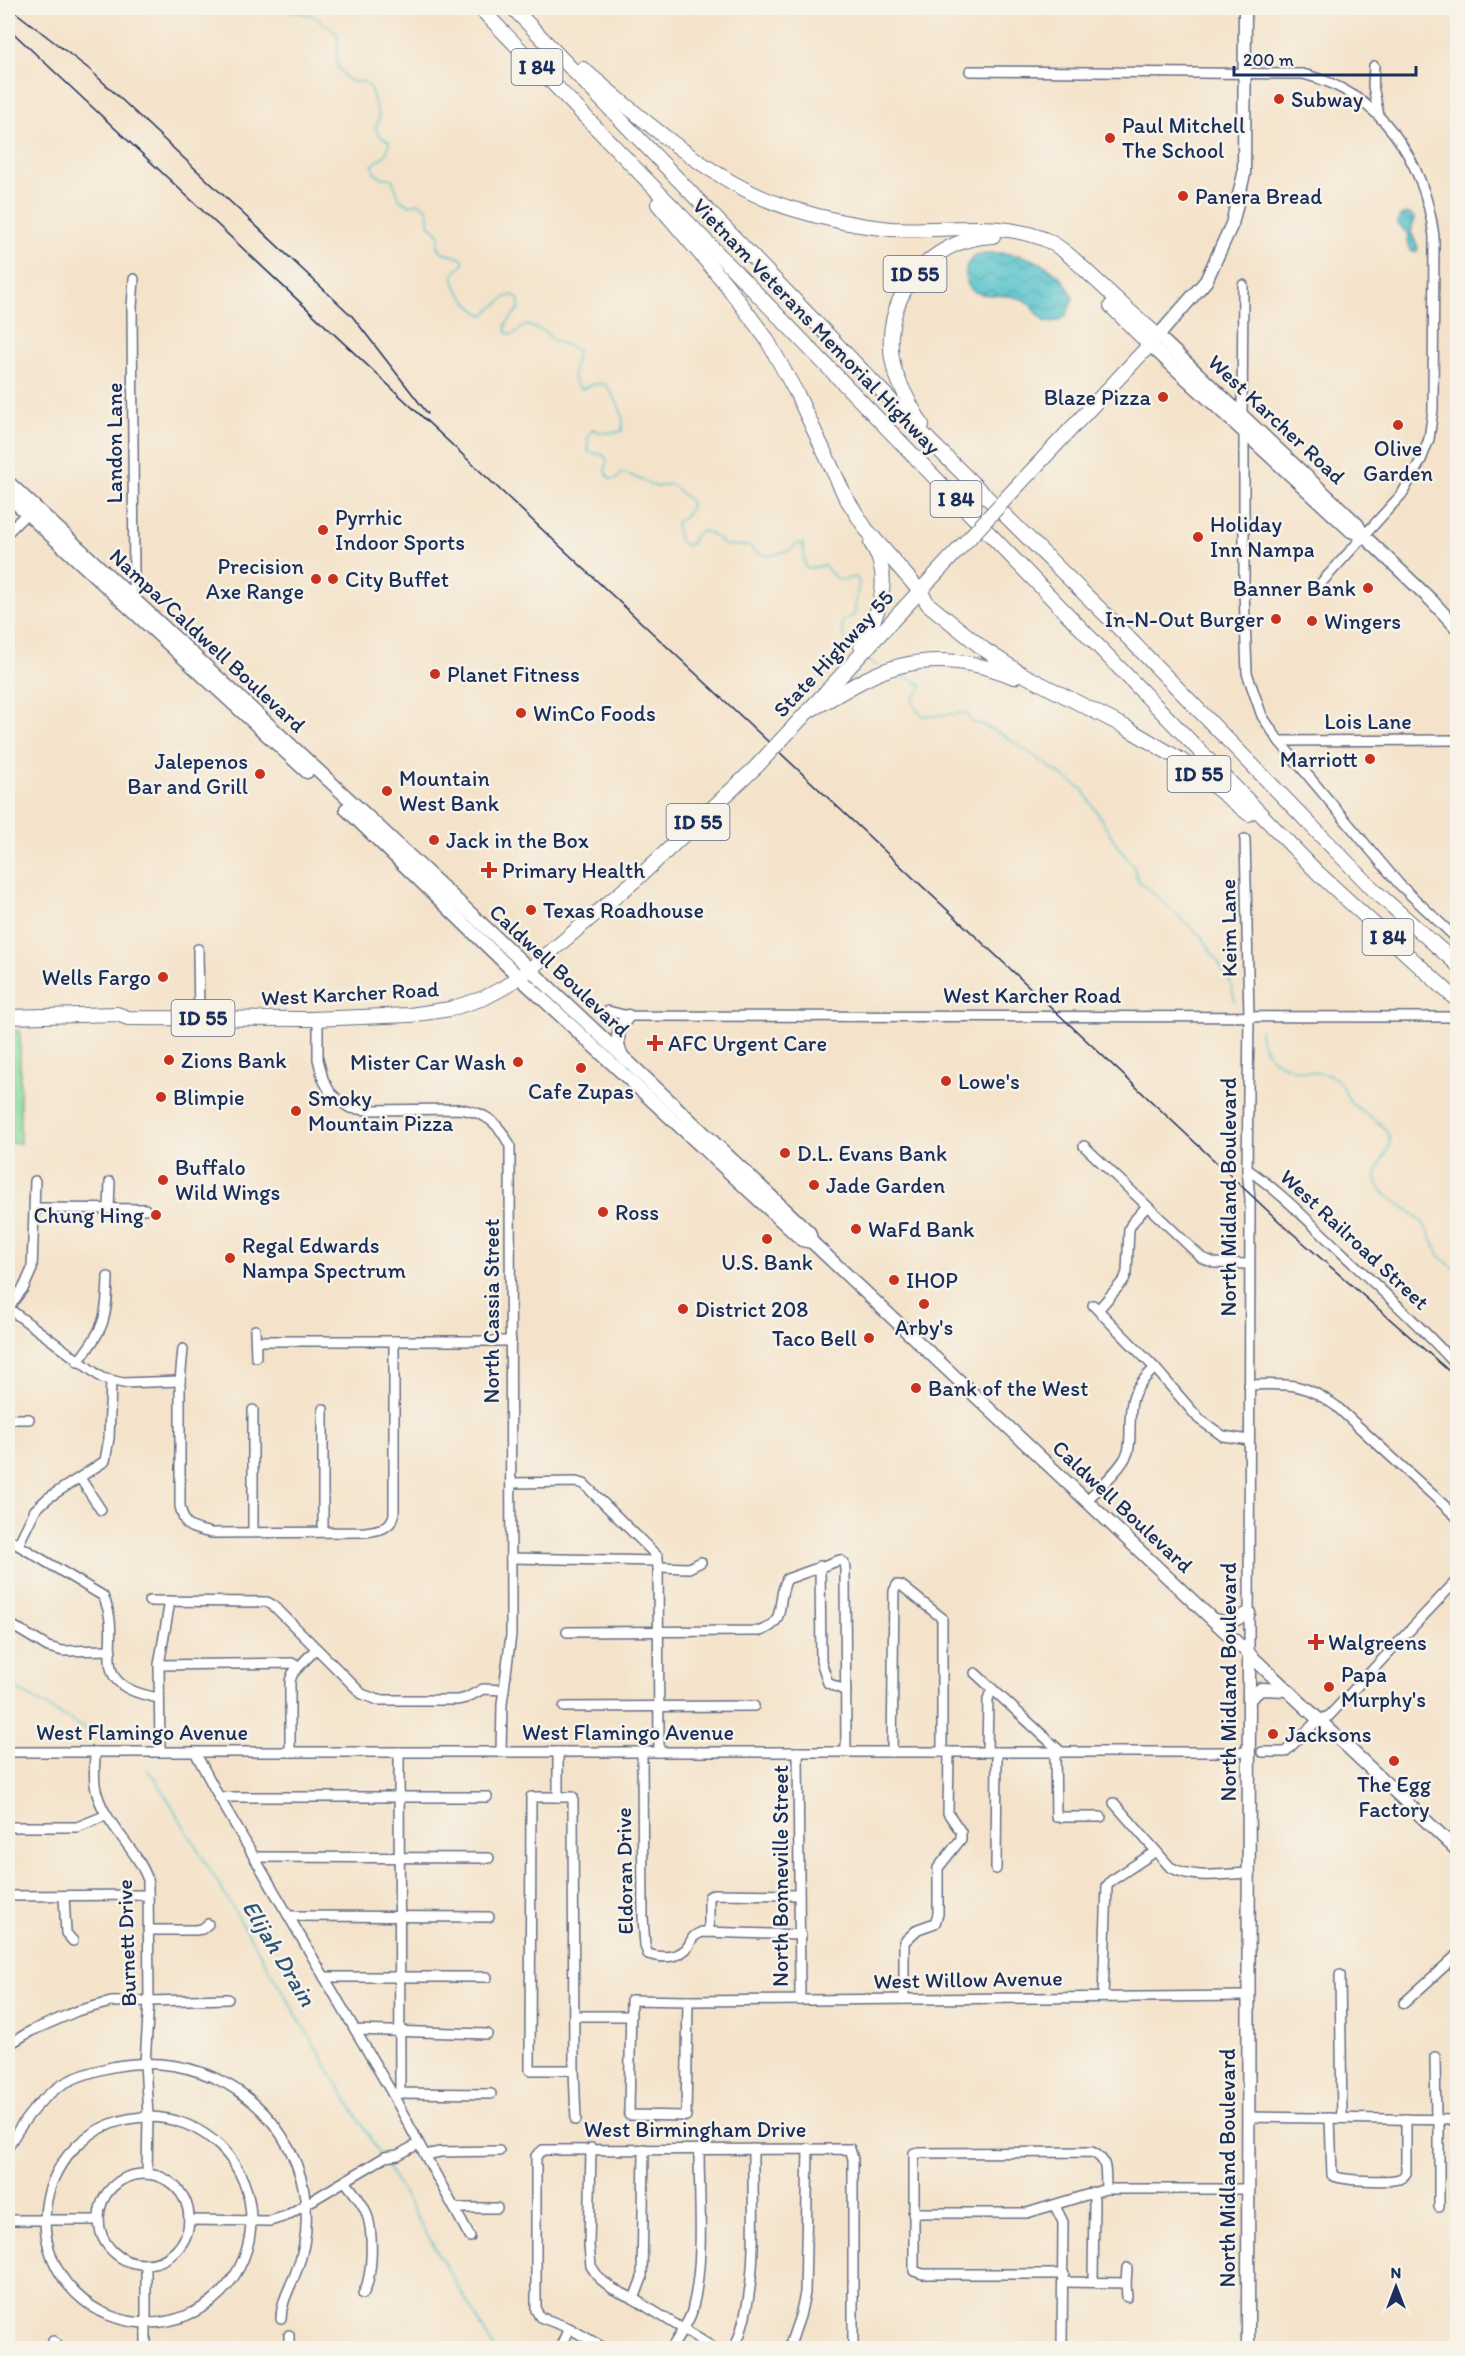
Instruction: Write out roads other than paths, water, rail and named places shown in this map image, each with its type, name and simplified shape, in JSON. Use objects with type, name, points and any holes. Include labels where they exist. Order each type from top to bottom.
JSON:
[{"type":"highway","name":"Vietnam Veterans Memorial Highway","points":[[480,8],[1318,873],[1458,1001]]},
{"type":"highway","name":"I 84","points":[[513,8],[933,444]]},
{"type":"highway","points":[[527,22],[626,105],[705,165],[740,187],[790,209],[846,223],[891,229],[1008,230],[1045,240],[1067,252],[1154,340]]},
{"type":"highway","points":[[594,126],[724,283],[766,338],[845,496],[866,529],[928,604],[985,650],[1022,674],[1131,730]]},
{"type":"highway","name":"ID 55","points":[[933,444],[899,384],[892,358],[891,333],[893,317],[900,297],[910,280],[924,264],[941,251],[961,242],[1006,236],[1024,239],[1043,246],[1064,260],[1154,340]]},
{"type":"highway","name":"State Highway 55","points":[[524,973],[639,878],[756,766],[1154,340]]},
{"type":"highway","points":[[812,427],[825,463],[842,497],[874,546],[880,560],[883,577],[879,610],[853,662]]},
{"type":"highway","name":"Vietnam Veterans Memorial Highway","points":[[933,444],[1110,618],[1375,891],[1458,965]]},
{"type":"highway","name":"ID 55","points":[[808,711],[889,669],[938,660],[963,661],[992,668],[1131,730],[1181,759],[1318,873]]},
{"type":"highway","name":"West Karcher Road","points":[[8,1017],[117,1014],[128,1018],[318,1019],[430,1013],[484,998],[524,973]]},
{"type":"highway","name":"West Karcher Road","points":[[8,1025],[102,1024],[117,1023],[128,1018]]},
{"type":"main road","points":[[1154,340],[1206,281],[1232,224],[1244,174],[1245,8]]},
{"type":"main road","name":"West Karcher Road","points":[[1154,340],[1242,417],[1357,524],[1364,536],[1458,629]]},
{"type":"main road","name":"West Karcher Road","points":[[1154,340],[1244,432],[1351,531],[1364,536]]},
{"type":"main road","points":[[1244,432],[1253,434],[1280,458],[1287,458]]},
{"type":"main road","name":"Nampa/Caldwell Boulevard","points":[[8,482],[30,510],[378,832]]},
{"type":"main road","points":[[8,496],[30,510]]},
{"type":"main road","name":"Caldwell Boulevard","points":[[378,832],[802,1240],[812,1242]]},
{"type":"main road","name":"Caldwell Boulevard","points":[[524,973],[623,1059],[808,1232],[812,1242],[1458,1851]]},
{"type":"main road","points":[[623,1059],[616,1043],[618,1032],[628,1016]]},
{"type":"main road","points":[[1215,1620],[1228,1623],[1249,1612]]},
{"type":"main road","name":"North Midland Boulevard","points":[[1248,2349],[1249,1653]]},
{"type":"main road","points":[[1249,1699],[1261,1689],[1286,1690]]},
{"type":"street","points":[[1374,66],[1373,86],[1379,116]]},
{"type":"street","points":[[970,71],[1303,74],[1337,84],[1379,116],[1395,133],[1410,159],[1431,212],[1434,236],[1433,410],[1429,439],[1410,483],[1321,583]]},
{"type":"street","name":"Landon Lane","points":[[129,602],[134,582],[132,307],[134,279]]},
{"type":"street","points":[[1242,417],[1243,285]]},
{"type":"street","points":[[1244,432],[1244,591],[1247,673],[1262,716],[1279,741],[1400,884],[1458,939]]},
{"type":"street","points":[[8,532],[30,510]]},
{"type":"street","name":"Lois Lane","points":[[1279,741],[1458,741]]},
{"type":"street","name":"Keim Lane","points":[[1245,839],[1249,1017]]},
{"type":"street","points":[[198,949],[199,1018]]},
{"type":"street","name":"West Karcher Road","points":[[608,1011],[628,1016],[1458,1017]]},
{"type":"street","name":"North Midland Boulevard","points":[[1249,1017],[1247,1169],[1250,1199],[1249,1653]]},
{"type":"street","name":"North Cassia Street","points":[[318,1019],[318,1059],[323,1079],[330,1092],[339,1101],[350,1108],[368,1110],[472,1111],[492,1120],[510,1146],[511,1642],[504,1690],[501,1752]]},
{"type":"street","points":[[1084,1146],[1202,1258],[1215,1263],[1249,1264]]},
{"type":"street","name":"West Railroad Street","points":[[1247,1169],[1263,1180],[1359,1269],[1458,1367]]},
{"type":"street","points":[[35,1181],[32,1269],[24,1287],[8,1308],[102,1378],[123,1383],[180,1381]]},
{"type":"street","points":[[109,1209],[110,1182]]},
{"type":"street","points":[[1147,1206],[1129,1229],[1127,1272],[1124,1280],[1095,1307],[1155,1368],[1199,1419],[1223,1436],[1249,1440]]},
{"type":"street","points":[[35,1209],[145,1209]]},
{"type":"street","points":[[78,1362],[104,1324],[108,1306],[108,1277]]},
{"type":"street","points":[[255,1330],[256,1357]]},
{"type":"street","points":[[256,1341],[511,1341]]},
{"type":"street","points":[[183,1349],[180,1381],[180,1506],[184,1523],[189,1527],[211,1533],[365,1532],[387,1527],[394,1515],[394,1341]]},
{"type":"street","points":[[1086,1501],[1128,1453],[1131,1399],[1140,1383],[1155,1368]]},
{"type":"street","points":[[18,1545],[35,1510],[48,1498],[105,1461],[109,1438],[111,1381]]},
{"type":"street","points":[[1249,1385],[1291,1385],[1311,1389],[1321,1395],[1336,1406],[1458,1518]]},
{"type":"street","points":[[323,1409],[323,1532]]},
{"type":"street","points":[[253,1410],[254,1532]]},
{"type":"street","points":[[8,1419],[29,1419]]},
{"type":"street","points":[[80,1478],[101,1510]]},
{"type":"street","points":[[511,1483],[584,1484],[653,1550],[658,1564],[658,1752]]},
{"type":"street","points":[[8,1539],[103,1596],[106,1603],[114,1679],[120,1685],[144,1695],[159,1698]]},
{"type":"street","points":[[511,1558],[658,1564],[689,1568],[701,1562]]},
{"type":"street","points":[[567,1632],[760,1631],[772,1628],[779,1620],[782,1590],[787,1580],[840,1560],[844,1563],[846,1752]]},
{"type":"street","points":[[820,1566],[821,1661],[828,1683],[846,1691]]},
{"type":"street","points":[[1262,1752],[1285,1752],[1318,1720],[1329,1716],[1458,1579]]},
{"type":"street","points":[[892,1752],[894,1591],[897,1586],[902,1586],[942,1618],[948,1813],[961,1832],[961,1839],[938,1868],[938,1914],[935,1923],[918,1929],[904,1942],[904,1999]]},
{"type":"street","points":[[103,1596],[110,1588]]},
{"type":"street","points":[[149,1601],[267,1602],[274,1606],[362,1694],[378,1700],[458,1700],[485,1688],[504,1690]]},
{"type":"street","points":[[160,1752],[159,1665],[170,1601]]},
{"type":"street","points":[[8,1623],[48,1647],[63,1651],[111,1650]]},
{"type":"street","points":[[290,1752],[290,1681],[298,1667],[316,1649]]},
{"type":"street","points":[[159,1665],[292,1663],[298,1667]]},
{"type":"street","points":[[975,1673],[1058,1752],[1056,1817],[1101,1817]]},
{"type":"street","points":[[992,1689],[988,1699],[996,1869]]},
{"type":"street","points":[[564,1707],[754,1706]]},
{"type":"street","name":"West Flamingo Avenue","points":[[8,1752],[1249,1752]]},
{"type":"street","name":"Burnett Drive","points":[[95,1752],[95,1788],[107,1815],[142,1864],[148,1880],[149,2001],[145,2063],[148,2116],[147,2174]]},
{"type":"street","points":[[195,1752],[324,1977],[396,2093],[418,2144],[470,2236]]},
{"type":"street","points":[[396,2093],[400,2031],[399,1752]]},
{"type":"street","points":[[558,1752],[558,1797]]},
{"type":"street","name":"Eldoran Drive","points":[[642,1752],[645,1946],[648,1954],[675,1956],[685,1950],[693,1936],[709,1932]]},
{"type":"street","name":"North Bonneville Street","points":[[798,1752],[800,2000]]},
{"type":"street","points":[[219,1797],[487,1797]]},
{"type":"street","points":[[574,2070],[530,2070],[531,1797],[573,1797],[576,2120]]},
{"type":"street","points":[[1114,1803],[1170,1867],[1182,1873],[1194,1875],[1248,1873]]},
{"type":"street","points":[[8,1827],[77,1827],[107,1815]]},
{"type":"street","points":[[1103,1997],[1107,1886],[1156,1851]]},
{"type":"street","points":[[254,1857],[489,1858]]},
{"type":"street","points":[[799,1895],[714,1894],[709,1897],[709,1932],[801,1935]]},
{"type":"street","points":[[8,1896],[148,1895]]},
{"type":"street","points":[[64,1896],[66,1933],[73,1941]]},
{"type":"street","points":[[289,1916],[489,1917]]},
{"type":"street","points":[[148,1930],[195,1930],[208,1924]]},
{"type":"street","points":[[1404,2003],[1458,1954]]},
{"type":"street","points":[[1340,1975],[1342,2118]]},
{"type":"street","points":[[324,1977],[487,1977]]},
{"type":"street","name":"West Willow Avenue","points":[[631,2016],[631,2000],[1249,1996]]},
{"type":"street","points":[[8,2045],[31,2031],[77,2011],[111,2002],[228,2000]]},
{"type":"street","points":[[574,2016],[631,2016],[629,2115],[686,2116],[688,2001]]},
{"type":"street","points":[[356,2030],[487,2034]]},
{"type":"street","points":[[1435,2058],[1439,2208]]},
{"type":"street","points":[[8,2147],[19,2127],[38,2104],[58,2087],[100,2070],[145,2063],[178,2066],[206,2073],[241,2092],[268,2118],[281,2135],[300,2176],[305,2205],[306,2235],[303,2251],[281,2308],[281,2319]]},
{"type":"street","points":[[396,2093],[491,2094]]},
{"type":"street","points":[[148,2116],[184,2123],[200,2130],[215,2141],[238,2169],[246,2185],[252,2221],[243,2260],[233,2278],[220,2294],[204,2307],[186,2316],[167,2322],[146,2323],[123,2320],[102,2313],[66,2284],[54,2265],[47,2243],[44,2220],[49,2188],[60,2166],[74,2147],[87,2136],[108,2124],[148,2116]]},
{"type":"street","points":[[1248,2117],[1458,2120]]},
{"type":"street","points":[[1330,2118],[1332,2175],[1340,2179],[1385,2180],[1399,2179],[1406,2173],[1406,2119]]},
{"type":"street","points":[[189,2220],[270,2221],[286,2216],[385,2157],[398,2155],[418,2144]]},
{"type":"street","name":"West Birmingham Drive","points":[[569,2328],[540,2316],[536,2310],[536,2156],[541,2152],[549,2148],[850,2149],[853,2159],[853,2349]]},
{"type":"street","points":[[591,2148],[589,2246],[591,2266],[599,2278],[613,2289],[634,2299],[714,2349]]},
{"type":"street","points":[[789,2349],[805,2293],[808,2148]]},
{"type":"street","points":[[634,2299],[642,2278],[644,2149]]},
{"type":"street","points":[[672,2349],[692,2313],[698,2263],[699,2149]]},
{"type":"street","points":[[735,2349],[747,2308],[752,2268],[753,2149]]},
{"type":"street","points":[[424,2155],[440,2152],[499,2151]]},
{"type":"street","points":[[1106,2189],[1105,2164],[1102,2157],[1092,2152],[914,2152],[914,2271],[923,2274],[1064,2278],[1126,2283]]},
{"type":"street","points":[[147,2174],[159,2176],[176,2186],[186,2202],[189,2220],[187,2234],[177,2250],[161,2261],[146,2264],[129,2261],[112,2251],[102,2235],[99,2220],[101,2204],[112,2187],[128,2177],[147,2174]]},
{"type":"street","points":[[345,2181],[365,2208],[370,2221],[369,2284],[363,2294]]},
{"type":"street","points":[[913,2213],[1027,2213],[1106,2189],[1248,2189]]},
{"type":"street","points":[[1092,2192],[1094,2200],[1093,2282]]},
{"type":"street","points":[[1055,2206],[1063,2222],[1062,2349]]},
{"type":"street","points":[[455,2208],[497,2208]]},
{"type":"street","points":[[8,2220],[99,2220]]},
{"type":"street","points":[[146,2264],[146,2349]]},
{"type":"street","points":[[1127,2268],[1127,2297]]},
{"type":"street","points":[[560,2349],[569,2328],[604,2349]]},
{"type":"street","points":[[289,2335],[289,2349]]},
{"type":"street","points":[[53,2341],[60,2349]]},
{"type":"water","points":[[1410,214],[1414,218],[1411,232],[1418,248],[1416,252],[1410,250],[1407,233],[1398,224],[1399,217]]},
{"type":"water","points":[[997,253],[1032,259],[1061,278],[1073,298],[1066,316],[1057,321],[1047,322],[1024,300],[973,291],[968,286],[966,277],[968,264],[979,255]]},
{"type":"waterway","points":[[277,8],[314,16],[337,33],[338,66],[349,81],[363,82],[370,87],[379,118],[376,128],[378,134],[389,142],[385,155],[373,164],[374,173],[392,179],[400,200],[409,205],[419,203],[427,209],[429,224],[440,235],[438,246],[442,252],[463,259],[463,265],[456,271],[454,277],[458,290],[468,303],[484,315],[506,297],[514,295],[519,300],[519,308],[506,324],[506,332],[512,335],[526,325],[544,331],[553,340],[577,350],[573,376],[581,389],[594,384],[605,384],[609,389],[622,414],[623,426],[621,432],[602,433],[593,429],[588,437],[588,452],[603,455],[607,460],[605,471],[610,479],[616,479],[623,472],[657,487],[671,484],[691,502],[690,510],[676,523],[679,541],[685,545],[691,544],[694,536],[701,531],[710,533],[725,545],[748,546],[768,556],[790,550],[797,544],[803,544],[805,567],[809,569],[824,565],[836,578],[843,580],[855,577],[859,581],[854,615],[842,621],[846,641],[855,650]]},
{"type":"waterway","points":[[866,658],[877,666]]},
{"type":"waterway","points":[[891,676],[911,679],[922,686],[912,698],[916,709],[923,716],[968,713],[970,722],[983,725],[1008,738],[1083,790],[1119,848],[1133,865],[1138,880],[1202,937],[1230,981],[1235,1002]]},
{"type":"waterway","points":[[1260,1030],[1265,1048],[1276,1061],[1300,1071],[1333,1077],[1351,1102],[1383,1127],[1390,1143],[1378,1169],[1376,1177],[1378,1185],[1381,1190],[1420,1220],[1440,1256],[1458,1271]]},
{"type":"waterway","name":"Elijah Drain","points":[[8,1684],[106,1741]]},
{"type":"waterway","name":"Elijah Drain","points":[[147,1770],[157,1781],[380,2155]]},
{"type":"waterway","name":"Elijah Drain","points":[[385,2163],[494,2348]]},
{"type":"railway","points":[[10,8],[89,69],[352,316],[428,414]]},
{"type":"railway","points":[[8,28],[1282,1224],[1458,1379]]},
{"type":"place","name":"Subway","points":[[1279,99]]},
{"type":"place","name":"Paul Mitchell The School","points":[[1110,138]]},
{"type":"place","name":"Panera Bread","points":[[1183,196]]},
{"type":"place","name":"Blaze Pizza","points":[[1163,397]]},
{"type":"place","name":"Olive Garden","points":[[1398,425]]},
{"type":"place","name":"Pyrrhic Indoor Sports","points":[[323,530]]},
{"type":"place","name":"Holiday Inn Nampa","points":[[1198,537]]},
{"type":"place","name":"Precision Axe Range","points":[[316,579]]},
{"type":"place","name":"City Buffet","points":[[333,579]]},
{"type":"place","name":"Banner Bank","points":[[1368,588]]},
{"type":"place","name":"In-N-Out Burger","points":[[1276,619]]},
{"type":"place","name":"Wingers","points":[[1312,621]]},
{"type":"place","name":"Planet Fitness","points":[[435,674]]},
{"type":"place","name":"WinCo Foods","points":[[521,713]]},
{"type":"place","name":"Marriott","points":[[1370,759]]},
{"type":"place","name":"Jalepenos Bar and Grill","points":[[260,774]]},
{"type":"place","name":"Mountain West Bank","points":[[387,791]]},
{"type":"place","name":"Jack in the Box","points":[[434,840]]},
{"type":"place","name":"Primary Health","points":[[489,870]]},
{"type":"place","name":"Texas Roadhouse","points":[[531,910]]},
{"type":"place","name":"Wells Fargo","points":[[163,977]]},
{"type":"place","name":"AFC Urgent Care","points":[[655,1043]]},
{"type":"place","name":"Zions Bank","points":[[169,1060]]},
{"type":"place","name":"Mister Car Wash","points":[[518,1062]]},
{"type":"place","name":"Cafe Zupas","points":[[581,1068]]},
{"type":"place","name":"Lowe's","points":[[946,1081]]},
{"type":"place","name":"Blimpie","points":[[161,1097]]},
{"type":"place","name":"Smoky Mountain Pizza","points":[[296,1111]]},
{"type":"place","name":"D.L. Evans Bank","points":[[785,1153]]},
{"type":"place","name":"Buffalo Wild Wings","points":[[163,1180]]},
{"type":"place","name":"Jade Garden","points":[[814,1185]]},
{"type":"place","name":"Ross","points":[[603,1212]]},
{"type":"place","name":"Chung Hing","points":[[156,1215]]},
{"type":"place","name":"WaFd Bank","points":[[856,1229]]},
{"type":"place","name":"U.S. Bank","points":[[767,1239]]},
{"type":"place","name":"Regal Edwards Nampa Spectrum","points":[[230,1258]]},
{"type":"place","name":"IHOP","points":[[894,1280]]},
{"type":"place","name":"Arby's","points":[[924,1304]]},
{"type":"place","name":"District 208","points":[[683,1309]]},
{"type":"place","name":"Taco Bell","points":[[869,1338]]},
{"type":"place","name":"Bank of the West","points":[[916,1388]]},
{"type":"place","name":"Walgreens","points":[[1316,1642]]},
{"type":"place","name":"Papa Murphy's","points":[[1329,1687]]},
{"type":"place","name":"Jacksons","points":[[1273,1734]]},
{"type":"place","name":"The Egg Factory","points":[[1394,1761]]}]
